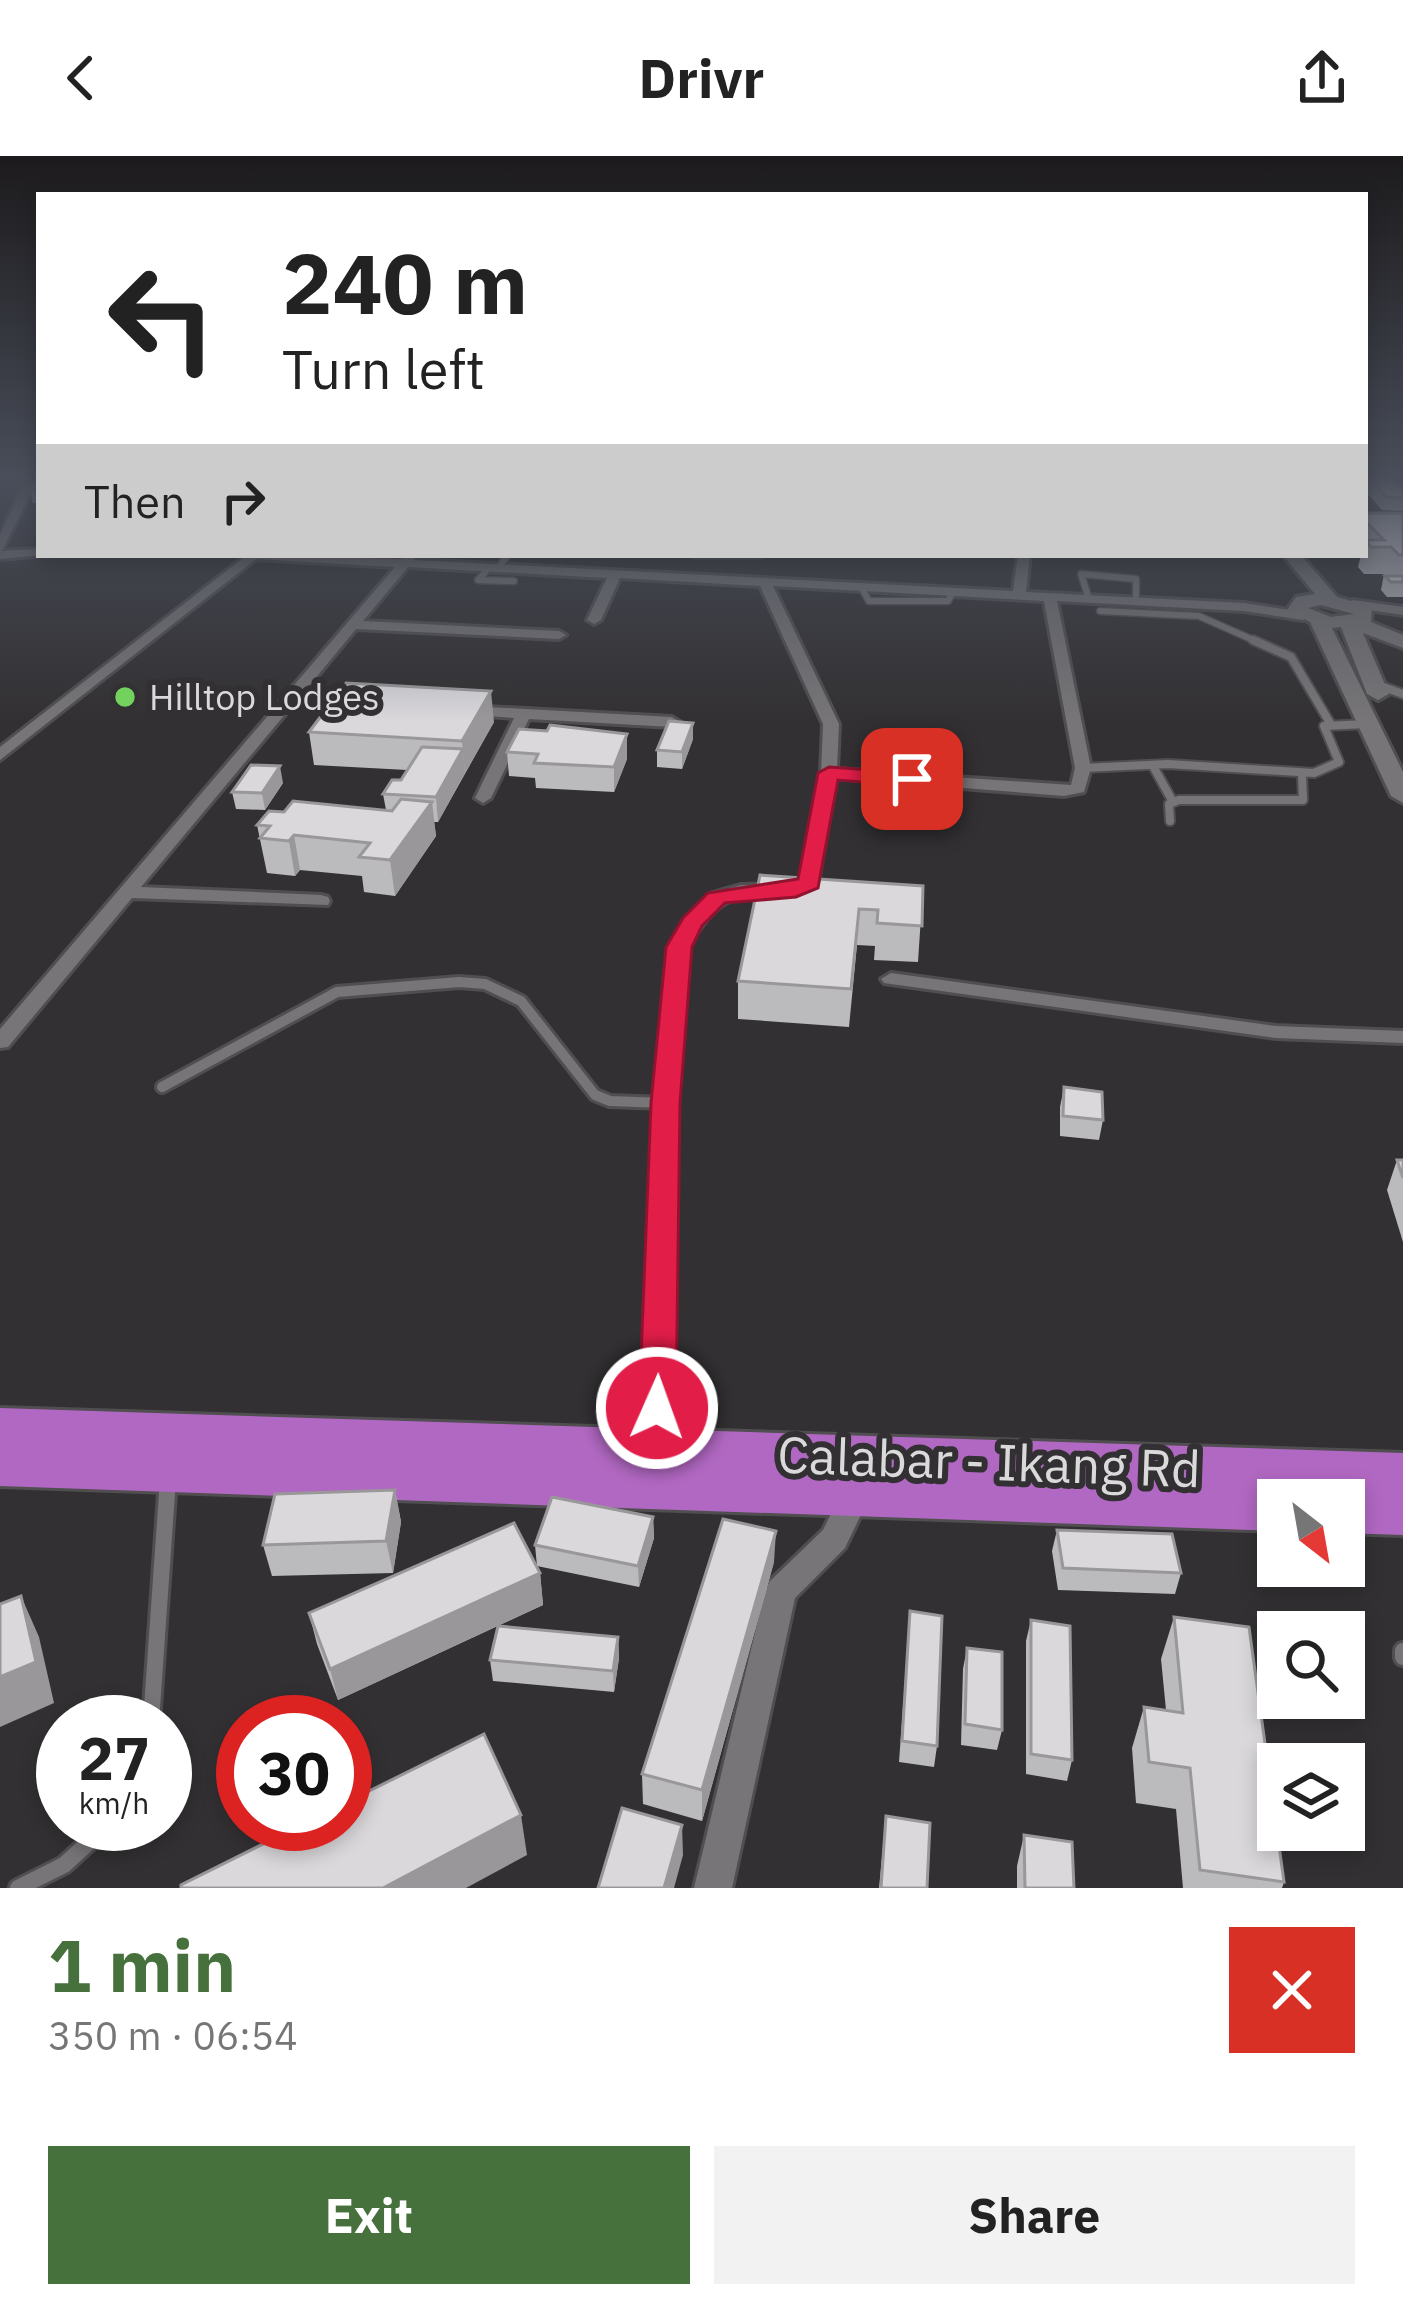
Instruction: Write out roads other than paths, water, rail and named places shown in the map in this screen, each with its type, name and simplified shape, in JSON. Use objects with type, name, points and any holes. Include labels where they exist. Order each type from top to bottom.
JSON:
[{"type":"highway","name":"Calabar - Ikang Rd","points":[[0,1429],[174,1453],[855,1496],[1257,1507]]},
{"type":"highway","name":"Calabar - Ikang Rd","points":[[0,1464],[174,1453],[656,1452],[1403,1474]]},
{"type":"highway","points":[[1365,1511],[1403,1512]]},
{"type":"main road","points":[[1278,559],[1312,608],[1356,617],[1403,642]]},
{"type":"main road","points":[[1293,559],[1312,608],[1403,796]]},
{"type":"main road","points":[[1356,617],[1374,684],[1403,749]]},
{"type":"street","points":[[0,755],[245,559]]},
{"type":"street","points":[[0,1042],[408,559],[494,568],[1312,608]]},
{"type":"street","points":[[1019,596],[1024,559]]},
{"type":"street","points":[[593,620],[614,574]]},
{"type":"street","points":[[656,1452],[665,1103],[683,938],[717,898],[740,891],[796,890],[809,883],[829,773],[831,724],[765,582]]},
{"type":"street","points":[[829,773],[1064,791],[1083,783],[1050,597]]},
{"type":"street","points":[[1356,617],[1403,615]]},
{"type":"street","points":[[354,625],[559,635]]},
{"type":"street","points":[[291,700],[384,706]]},
{"type":"street","points":[[454,710],[672,722]]},
{"type":"street","points":[[482,798],[524,714]]},
{"type":"street","points":[[130,892],[321,901]]},
{"type":"street","points":[[891,979],[1276,1032],[1403,1037]]},
{"type":"street","points":[[713,1888],[781,1591],[835,1539],[855,1496]]},
{"type":"lane","points":[[468,593],[504,559]]},
{"type":"lane","points":[[1089,599],[1082,574],[1089,572],[1136,579],[1136,601]]},
{"type":"lane","points":[[478,580],[514,581]]},
{"type":"lane","points":[[1100,611],[1199,616],[1291,657],[1330,723]]},
{"type":"lane","points":[[1374,684],[1403,694]]},
{"type":"lane","points":[[1083,768],[1302,773],[1339,762],[1324,726],[1370,724]]},
{"type":"lane","points":[[1153,766],[1173,802],[1170,820]]},
{"type":"lane","points":[[1173,802],[1303,800],[1302,773]]},
{"type":"lane","points":[[162,1087],[338,992],[459,982],[485,984],[521,1001],[595,1095],[610,1101],[665,1103]]},
{"type":"lane","points":[[153,1695],[174,1453]]},
{"type":"lane","points":[[18,1888],[64,1865],[79,1851]]},
{"type":"place","name":"Hilltop Lodges","points":[[125,697]]}]
